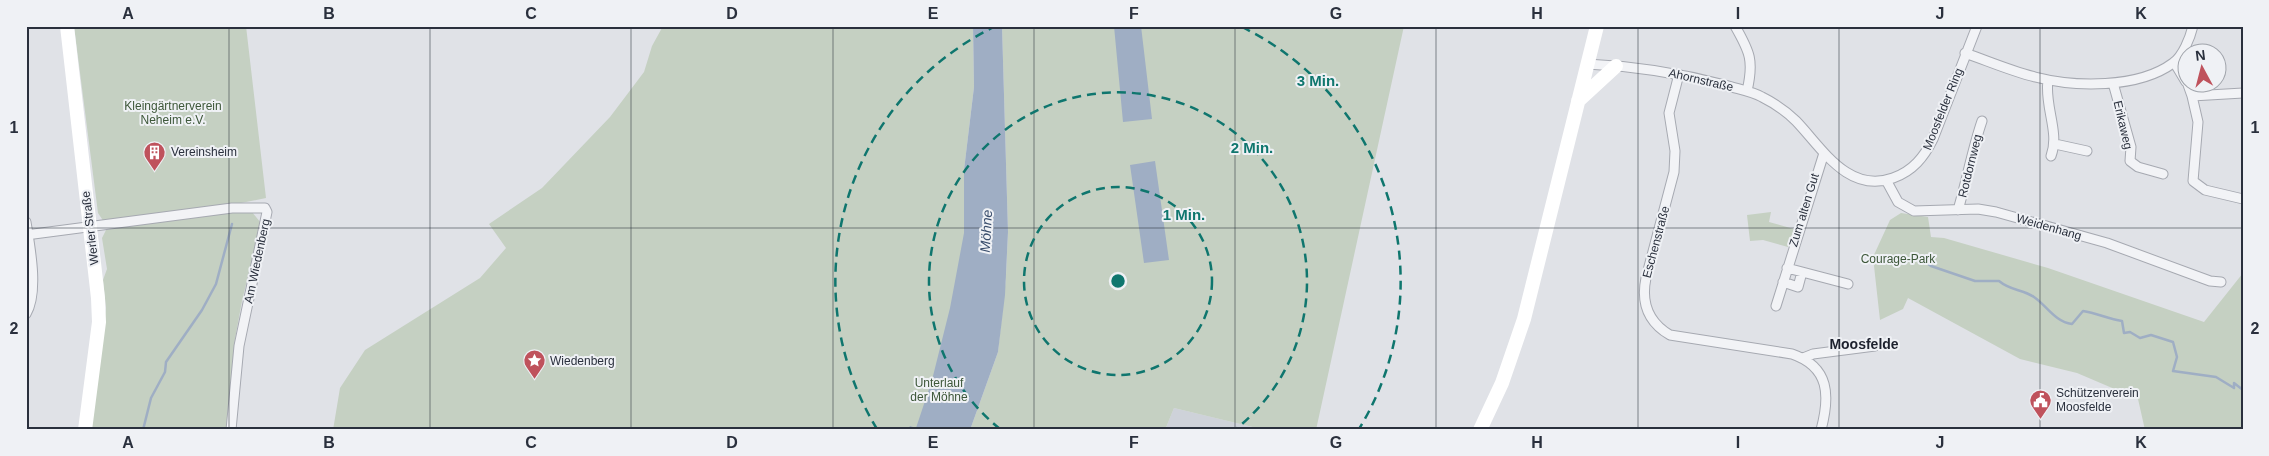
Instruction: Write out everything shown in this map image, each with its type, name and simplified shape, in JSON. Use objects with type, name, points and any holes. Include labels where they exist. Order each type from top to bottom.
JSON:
[{"type":"main road","name":"Werler Straße","points":[[67,26],[99,322],[85,430]]},
{"type":"main road","points":[[1480,430],[1504,376],[1524,319],[1597,26]]},
{"type":"main road","points":[[1578,101],[1616,66]]},
{"type":"street","name":"Ahornstraße","points":[[1587,64],[1679,74],[1747,91],[1752,60],[1735,26]]},
{"type":"street","name":"Moosfelder Ring","points":[[1747,91],[1761,96],[1789,114],[1824,153],[1850,175],[1864,179],[1886,180],[1908,171],[1924,156],[1933,139],[1977,26]]},
{"type":"street","points":[[1965,54],[2048,80],[2068,84],[2113,83],[2147,75],[2174,62],[2184,48],[2193,26]]},
{"type":"street","name":"Eschenstraße","points":[[1679,74],[1669,113],[1675,162],[1646,278],[1644,296],[1647,311],[1657,326],[1670,334],[1803,358]]},
{"type":"street","points":[[2048,80],[2046,90],[2056,144],[2051,156]]},
{"type":"street","name":"Erikaweg","points":[[2113,83],[2131,148],[2130,161],[2138,167],[2164,174]]},
{"type":"street","points":[[2191,92],[2198,122],[2198,142],[2193,169],[2193,181],[2205,190],[2243,199]]},
{"type":"street","points":[[2192,96],[2243,94]]},
{"type":"street","name":"Rotdornweg","points":[[1958,210],[1972,160],[1972,150],[1982,121]]},
{"type":"street","points":[[2056,144],[2087,151]]},
{"type":"street","name":"Zum alten Gut","points":[[1776,306],[1824,153]]},
{"type":"street","name":"Weidenhang","points":[[1886,180],[1894,197],[1906,209],[1920,212],[1978,209],[2005,214],[2107,243],[2210,282],[2221,282]]},
{"type":"street","name":"Am Wiedenberg","points":[[90,226],[232,208],[264,208],[267,212],[239,346],[231,430]]},
{"type":"street","points":[[26,222],[32,285],[31,301],[26,314]]},
{"type":"street","points":[[27,235],[90,226]]},
{"type":"street","points":[[1787,268],[1848,284]]},
{"type":"street","points":[[1783,282],[1798,286],[1802,272]]},
{"type":"street","points":[[1803,358],[1813,354],[1875,346]]},
{"type":"street","points":[[1803,358],[1816,368],[1826,392],[1827,402],[1820,430]]},
{"type":"shaded area","points":[[1174,408],[1265,430],[1165,430]]},
{"type":"green space","name":"Kleingärtnerverein Neheim e.V.","points":[[74,26],[246,26],[266,198],[211,209],[104,222],[98,213]]},
{"type":"green space","points":[[663,26],[973,26],[974,87],[964,170],[1006,275],[1008,232],[1002,26],[1404,26],[1316,430],[1265,430],[1174,408],[1165,430],[970,430],[998,352],[1006,277],[967,430],[333,430],[340,388],[365,350],[480,278],[506,248],[489,224],[542,188],[610,117],[644,72],[652,46]]},
{"type":"green space","points":[[239,211],[252,212],[261,223],[235,339],[226,430],[91,430],[106,308],[103,280],[107,269],[102,238],[107,228]]},
{"type":"green space","points":[[1771,212],[1769,222],[1794,229],[1788,247],[1763,240],[1750,241],[1747,215]]},
{"type":"green space","name":"Courage-Park","points":[[1901,213],[1928,217],[1931,237],[1944,238],[2048,268],[2204,322],[2243,273],[2243,430],[2145,430],[2138,399],[2077,373],[2020,359],[1908,298],[1903,309],[1880,320],[1873,257],[1890,220]]},
{"type":"water","name":"Unterlauf der Möhne","points":[[973,26],[1002,26],[1008,232],[1005,295],[998,352],[970,430],[907,430],[910,426],[916,428],[932,380],[950,308],[964,233],[964,170],[974,87]]},
{"type":"water","points":[[1114,26],[1141,26],[1152,119],[1123,122]]},
{"type":"water","points":[[1155,161],[1169,260],[1144,263],[1130,165]]},
{"type":"waterway","points":[[143,430],[151,398],[165,372],[166,362],[202,310],[216,284],[232,224]]},
{"type":"waterway","points":[[1924,261],[1931,266],[1975,281],[1999,281],[2008,287],[2034,297],[2056,317],[2066,323],[2072,324],[2083,311],[2122,321],[2124,333],[2130,332],[2140,338],[2151,335],[2173,342],[2177,357],[2173,371],[2216,377],[2234,388],[2234,383],[2243,390]]},
{"type":"place","name":"Vereinsheim","points":[[155,171]]},
{"type":"place","name":"Wiedenberg","points":[[534,380]]},
{"type":"place","name":"Schützenverein Moosfelde","points":[[2040,419]]},
{"type":"district","name":"Moosfelde","points":[[1864,344]]},
{"type":"water label","name":"Möhne","points":[[986,231]]}]
